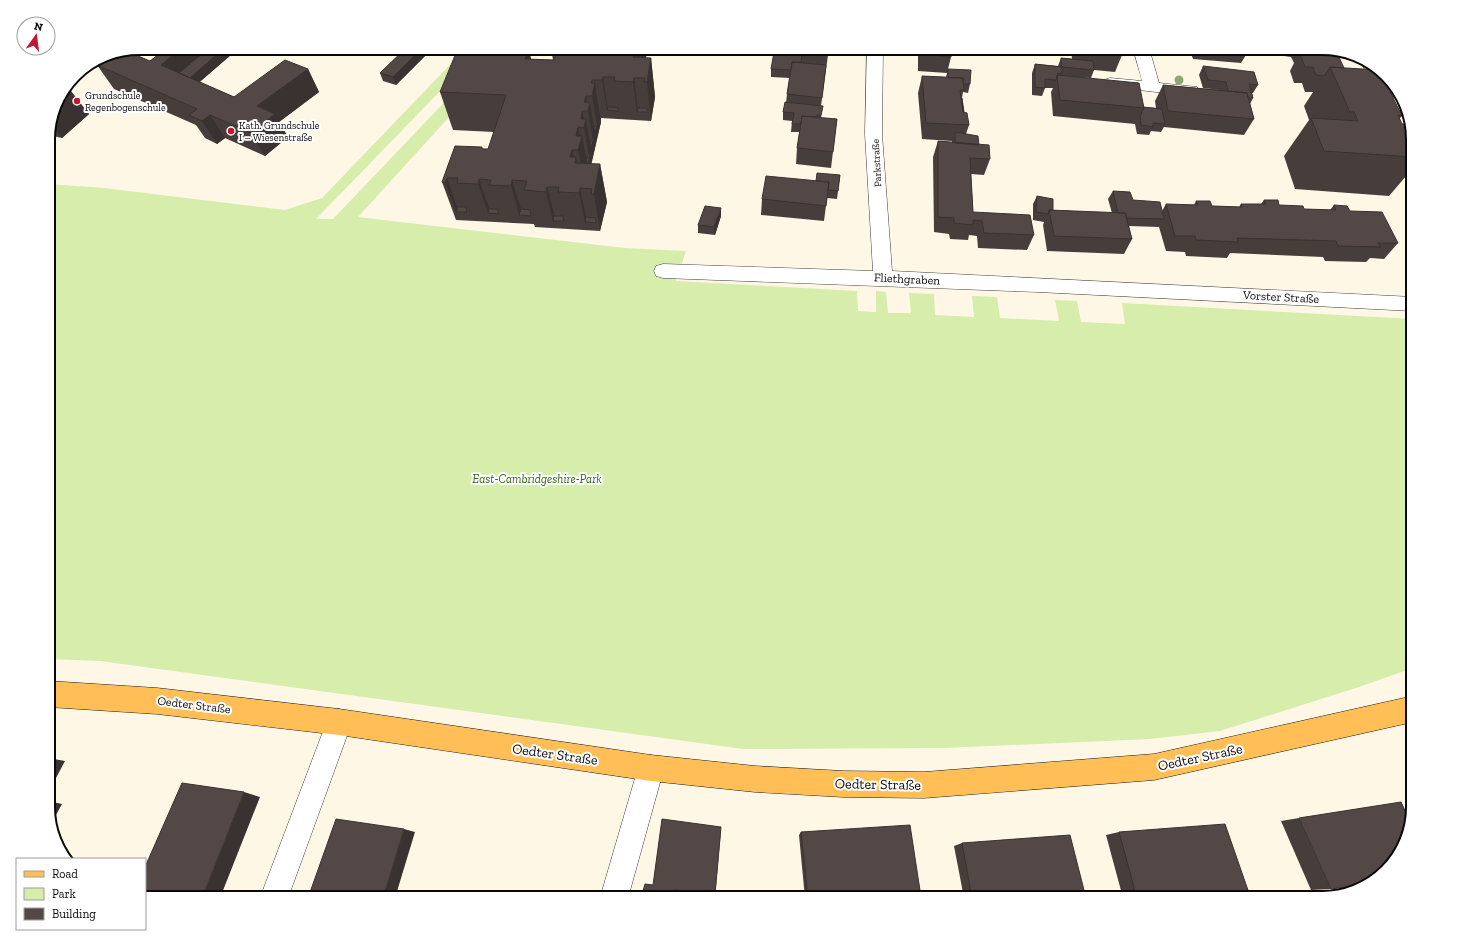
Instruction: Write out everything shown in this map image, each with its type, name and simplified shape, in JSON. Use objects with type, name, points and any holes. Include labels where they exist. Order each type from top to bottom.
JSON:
[{"type":"main road","points":[[1374,73],[1393,114]]},
{"type":"main road","name":"Oedter Straße","points":[[55,694],[157,701],[339,722],[651,768],[755,779],[843,784],[924,785],[1154,767],[1310,734],[1406,710]]},
{"type":"street","name":"Parkstraße","points":[[874,55],[872,76],[882,278]]},
{"type":"street","points":[[1143,55],[1152,87]]},
{"type":"street","points":[[1092,82],[1209,93]]},
{"type":"street","name":"Fliethgraben","points":[[664,271],[882,278],[1150,290]]},
{"type":"street","name":"Vorster Straße","points":[[1150,290],[1406,304]]},
{"type":"street","points":[[277,891],[339,722]]},
{"type":"street","points":[[616,891],[651,768]]},
{"type":"green space","name":"East-Cambridgeshire-Park","points":[[459,55],[475,55],[316,219],[333,219],[489,55],[506,55],[358,217],[625,248],[686,251],[676,281],[857,291],[858,311],[876,312],[876,291],[886,292],[888,313],[911,313],[909,293],[934,294],[935,315],[974,317],[972,296],[997,297],[1000,318],[1059,321],[1055,300],[1077,301],[1081,322],[1125,324],[1122,303],[1406,319],[1406,670],[1220,731],[1150,739],[945,748],[743,749],[100,661],[55,659],[55,184],[104,188],[285,210],[322,198]]},
{"type":"building","points":[[136,55],[150,61],[158,55],[173,55],[161,65],[234,97],[285,60],[308,69],[257,106],[275,114],[251,133],[210,115],[202,121],[189,115],[197,109],[98,65],[112,59]]},
{"type":"building","points":[[201,55],[216,55],[190,78],[179,73]]},
{"type":"building","points":[[399,55],[415,55],[393,77],[380,73]]},
{"type":"building","points":[[455,55],[527,55],[525,59],[554,60],[556,55],[634,55],[633,57],[651,58],[647,82],[644,82],[645,78],[634,78],[633,82],[614,81],[615,77],[603,77],[602,80],[592,80],[591,83],[595,83],[592,96],[586,96],[584,102],[590,103],[588,111],[582,111],[581,119],[586,119],[584,128],[578,127],[576,136],[582,136],[578,150],[572,150],[570,157],[576,157],[575,163],[600,164],[594,194],[591,194],[592,189],[580,188],[579,193],[558,192],[559,187],[547,187],[546,192],[524,190],[527,181],[512,180],[511,186],[489,185],[491,180],[479,179],[478,184],[457,183],[458,178],[447,178],[445,183],[442,182],[455,146],[482,147],[482,149],[488,149],[506,95],[440,92]]},
{"type":"building","points":[[773,55],[802,55],[801,62],[792,62],[791,70],[771,69]]},
{"type":"building","points":[[931,55],[951,55],[951,57]]},
{"type":"building","points":[[1300,55],[1328,55],[1339,57],[1344,68],[1330,67],[1324,76],[1316,75],[1313,67],[1305,67]]},
{"type":"building","points":[[1061,58],[1093,61],[1094,70],[1062,67]]},
{"type":"building","points":[[792,62],[826,65],[822,98],[787,94]]},
{"type":"building","points":[[1035,64],[1062,67],[1062,74],[1058,73],[1056,80],[1045,79],[1045,88],[1035,87]]},
{"type":"building","points":[[1203,66],[1254,72],[1258,85],[1249,84],[1253,98],[1248,98],[1247,93],[1228,91],[1226,82],[1208,80]]},
{"type":"building","points":[[1330,67],[1370,69],[1385,83],[1402,116],[1398,115],[1402,124],[1404,124],[1406,157],[1324,151],[1311,118],[1358,121],[1354,112],[1350,112]]},
{"type":"building","points":[[948,69],[971,70],[970,84],[963,84],[963,78],[948,78]]},
{"type":"building","points":[[1057,75],[1139,83],[1144,108],[1060,100]]},
{"type":"building","points":[[922,76],[963,78],[964,90],[960,90],[963,112],[967,113],[969,125],[926,123]]},
{"type":"building","points":[[1163,85],[1247,93],[1254,119],[1168,111]]},
{"type":"building","points":[[962,98],[964,112],[963,112]]},
{"type":"building","points":[[785,102],[823,106],[821,115],[817,115],[816,117],[802,116],[801,124],[792,124],[794,113],[783,112]]},
{"type":"building","points":[[608,107],[618,108],[618,111],[607,110]]},
{"type":"building","points":[[1143,107],[1162,109],[1165,124],[1153,123],[1153,127],[1141,125],[1140,116],[1144,108]]},
{"type":"building","points":[[638,108],[647,108],[647,112],[637,112]]},
{"type":"building","points":[[802,116],[837,119],[833,152],[797,148]]},
{"type":"building","points":[[594,126],[597,126],[595,133]]},
{"type":"building","points":[[955,132],[978,136],[979,145],[955,143]]},
{"type":"building","points":[[590,141],[593,141],[591,149]]},
{"type":"building","points":[[938,141],[989,145],[990,159],[970,158],[973,212],[1030,215],[1034,235],[984,233],[982,221],[973,220],[973,225],[954,223],[954,218],[938,217]]},
{"type":"building","points":[[586,157],[589,158],[588,164],[587,164]]},
{"type":"building","points":[[817,173],[840,175],[838,191],[828,190],[829,182],[816,181]]},
{"type":"building","points":[[766,176],[829,182],[826,206],[762,199]]},
{"type":"building","points":[[1113,191],[1130,192],[1133,200],[1160,202],[1164,219],[1127,218],[1125,213],[1118,213]]},
{"type":"building","points":[[1037,196],[1053,199],[1053,210],[1049,210],[1048,214],[1036,212]]},
{"type":"building","points":[[1264,200],[1278,200],[1279,205],[1303,206],[1304,209],[1336,210],[1334,205],[1347,206],[1350,211],[1382,212],[1398,243],[1378,243],[1381,247],[1338,246],[1336,241],[1237,238],[1238,242],[1196,240],[1195,236],[1175,236],[1166,204],[1198,205],[1196,201],[1210,201],[1212,206],[1242,207],[1241,204],[1266,204]]},
{"type":"building","points":[[705,206],[721,208],[714,227],[698,225]]},
{"type":"building","points":[[458,207],[466,207],[467,212],[456,212]]},
{"type":"building","points":[[489,209],[497,209],[499,214],[488,213]]},
{"type":"building","points":[[521,209],[530,210],[531,216],[519,215]]},
{"type":"building","points":[[1049,210],[1125,213],[1132,239],[1054,236]]},
{"type":"building","points":[[554,216],[563,216],[564,221],[553,221]]},
{"type":"building","points":[[586,217],[595,218],[596,223],[585,222]]},
{"type":"building","points":[[182,783],[244,792],[205,891],[146,891],[146,865]]},
{"type":"building","points":[[1401,802],[1406,812],[1400,839],[1385,863],[1369,877],[1351,886],[1331,889],[1299,818]]},
{"type":"building","points":[[336,819],[404,829],[385,891],[310,891]]},
{"type":"building","points":[[662,819],[721,827],[715,891],[643,891],[645,884],[653,885]]},
{"type":"building","points":[[1225,824],[1248,891],[1135,891],[1119,832]]},
{"type":"building","points":[[910,825],[920,891],[807,891],[801,832]]},
{"type":"building","points":[[1070,835],[1084,891],[971,891],[962,843]]},
{"type":"place","name":"Grundschule Regenbogenschule","points":[[77,101]]},
{"type":"place","name":"Kath. Grundschule I – Wiesenstraße","points":[[231,131]]}]
